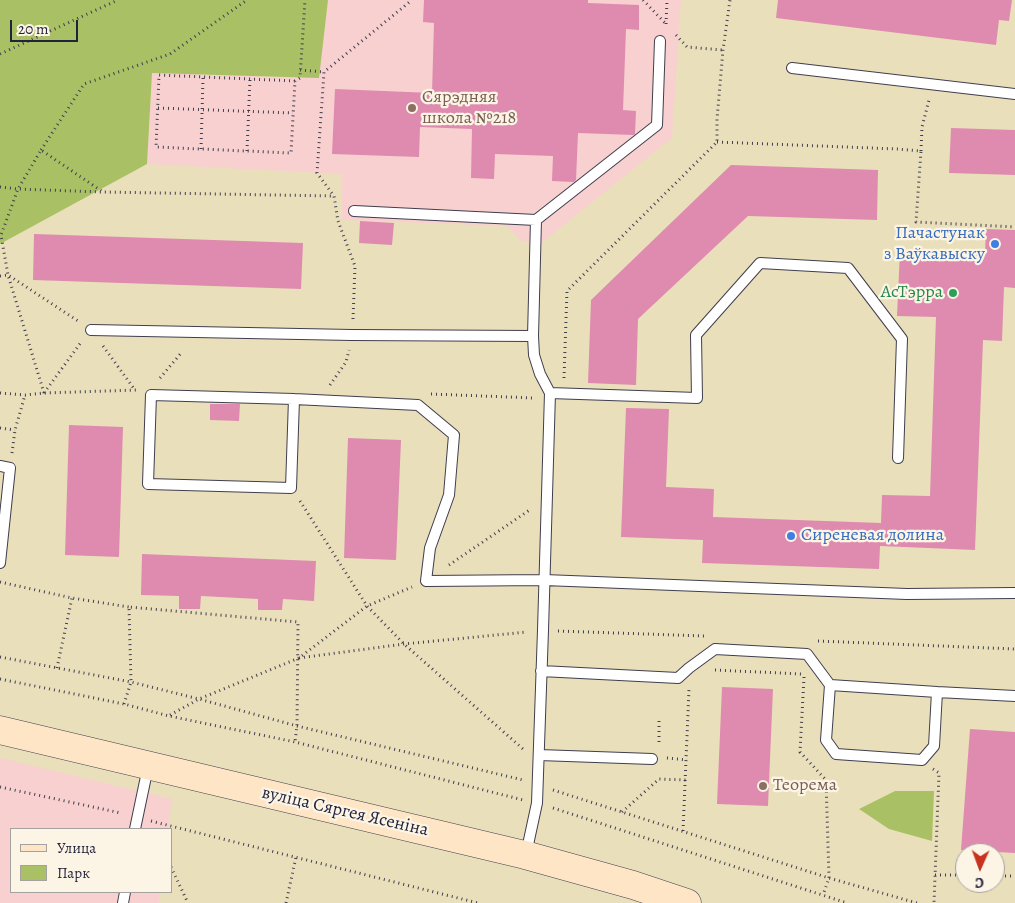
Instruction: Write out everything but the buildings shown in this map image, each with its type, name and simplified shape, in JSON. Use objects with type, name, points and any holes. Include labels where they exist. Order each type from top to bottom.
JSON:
[{"type":"main road","name":"вуліца Сяргея Ясеніна","points":[[0,730],[525,855],[633,885],[687,903]]},
{"type":"lane","points":[[354,211],[536,220],[657,125],[660,41]]},
{"type":"lane","points":[[792,68],[1015,94]]},
{"type":"lane","points":[[525,855],[537,803],[538,785],[534,755],[543,630],[550,393],[540,374],[534,355],[536,220]]},
{"type":"lane","points":[[550,393],[697,398],[696,335],[760,264],[848,268],[902,339],[898,458]]},
{"type":"lane","points":[[91,330],[533,336]]},
{"type":"lane","points":[[294,399],[291,488],[148,484],[150,394],[294,399],[418,405],[454,435],[449,495],[430,548],[426,581],[544,580],[907,594],[1015,593]]},
{"type":"lane","points":[[0,563],[5,467]]},
{"type":"lane","points":[[541,671],[678,678],[715,649],[807,654],[830,686],[826,740],[836,754],[922,760],[934,746],[937,692]]},
{"type":"lane","points":[[830,686],[1015,696]]},
{"type":"lane","points":[[534,755],[655,758]]},
{"type":"lane","points":[[135,828],[148,765]]},
{"type":"path","points":[[0,54],[118,0]]},
{"type":"path","points":[[44,393],[8,275],[1,235],[18,189],[84,84],[170,54],[247,0]]},
{"type":"path","points":[[295,81],[291,153],[156,148],[159,75],[295,81],[300,78],[305,0]]},
{"type":"path","points":[[666,25],[667,0]]},
{"type":"path","points":[[567,291],[717,142],[723,50],[730,0]]},
{"type":"path","points":[[687,47],[723,50]]},
{"type":"path","points":[[300,70],[324,72]]},
{"type":"path","points":[[201,149],[202,77]]},
{"type":"path","points":[[247,151],[250,79]]},
{"type":"path","points":[[932,85],[922,127],[916,222],[1015,227]]},
{"type":"path","points":[[158,108],[293,113]]},
{"type":"path","points":[[717,142],[921,151]]},
{"type":"path","points":[[41,150],[103,192]]},
{"type":"path","points":[[0,187],[103,192],[334,196]]},
{"type":"path","points":[[0,276],[8,275]]},
{"type":"path","points":[[44,393],[91,330]]},
{"type":"path","points":[[157,382],[182,352]]},
{"type":"path","points":[[0,393],[25,395],[143,390]]},
{"type":"path","points":[[5,467],[25,395]]},
{"type":"path","points":[[0,428],[15,430]]},
{"type":"path","points":[[291,488],[367,606],[404,644],[534,755]]},
{"type":"path","points":[[299,658],[367,606],[426,581],[546,498]]},
{"type":"path","points":[[0,582],[72,598],[129,607],[298,622],[299,658],[295,742]]},
{"type":"path","points":[[57,668],[72,598]]},
{"type":"path","points":[[124,704],[131,682],[129,607]]},
{"type":"path","points":[[169,716],[198,699],[299,658],[404,644],[543,630],[557,631]]},
{"type":"path","points":[[0,657],[131,682],[297,726],[526,781],[829,878],[918,903]]},
{"type":"path","points":[[689,668],[804,674],[800,752],[826,780],[829,878],[823,895]]},
{"type":"path","points":[[0,679],[295,742],[537,803],[847,903]]},
{"type":"path","points":[[683,831],[689,688]]},
{"type":"path","points":[[655,758],[687,760]]},
{"type":"path","points":[[928,765],[939,773],[934,903]]},
{"type":"path","points":[[622,812],[659,779],[686,780]]},
{"type":"path","points":[[0,787],[137,816],[158,823],[478,903]]},
{"type":"path","points":[[286,903],[296,857]]},
{"type":"path","points":[[172,870],[188,903]]},
{"type":"path","points":[[935,875],[955,875]]},
{"type":"shaded area","name":"Сярэдняя школа №218","points":[[328,0],[681,0],[672,138],[544,241],[521,241],[507,226],[342,220],[342,174],[147,164],[152,73],[318,78]]},
{"type":"shaded area","points":[[0,758],[172,799],[168,828],[10,828],[10,893],[160,893],[159,903],[0,903]]},
{"type":"green space","points":[[0,0],[328,0],[319,78],[152,73],[147,164],[0,244]]},
{"type":"green space","points":[[895,791],[934,791],[932,841],[889,829],[859,809]]},
{"type":"place","name":"Сярэдняя школа №218","points":[[412,108]]},
{"type":"place","name":"Пачастунак з Ваўкавыску","points":[[995,244]]},
{"type":"place","name":"АсТэрра","points":[[953,293]]},
{"type":"place","name":"Сиреневая долина","points":[[791,536]]},
{"type":"place","name":"Теорема","points":[[763,786]]}]
